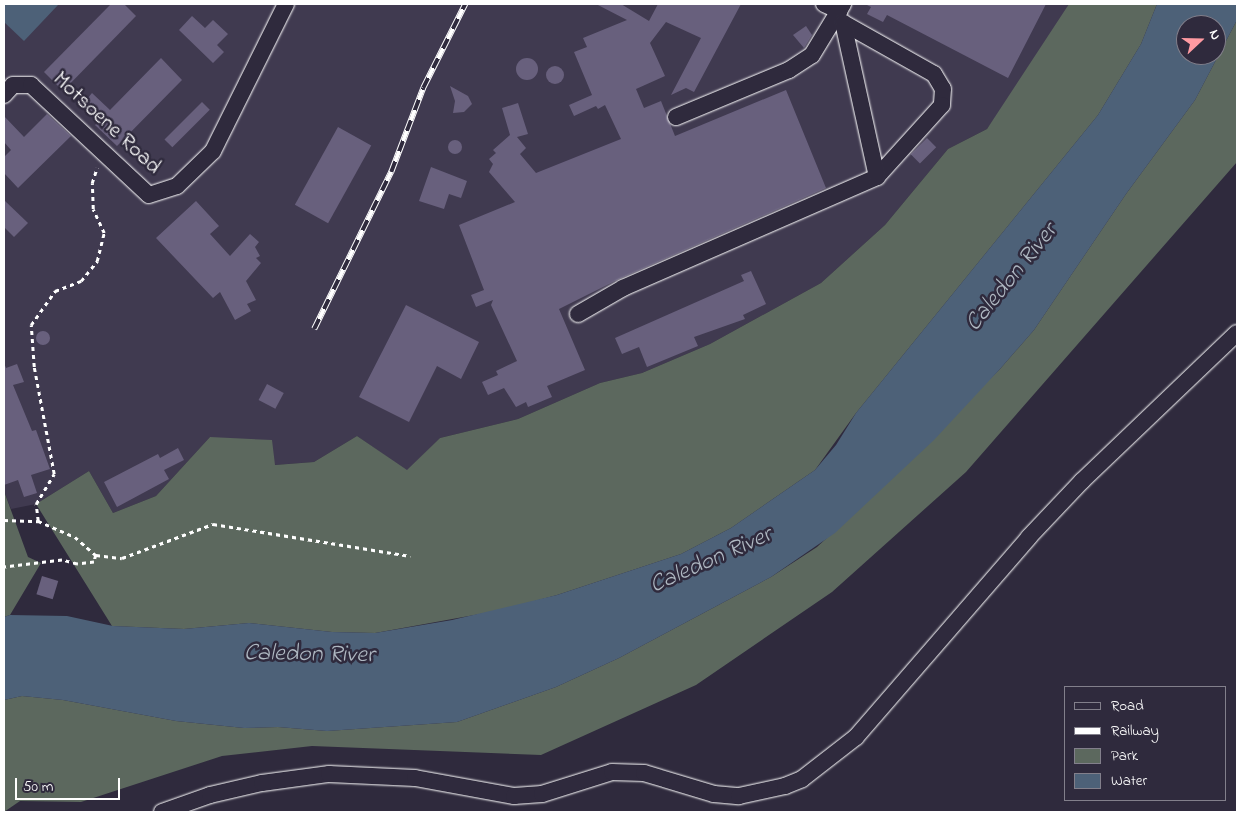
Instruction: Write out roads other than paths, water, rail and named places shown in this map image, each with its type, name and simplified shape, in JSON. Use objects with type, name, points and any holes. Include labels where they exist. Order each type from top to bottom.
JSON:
[{"type":"street","name":"Motsoene Road","points":[[4,95],[13,85],[31,85],[149,195],[177,186],[213,151],[286,4]]},
{"type":"street","points":[[578,314],[623,288],[877,177],[942,105],[943,89],[934,74],[824,4]]},
{"type":"street","points":[[676,117],[789,70],[812,55],[840,14]]},
{"type":"street","points":[[840,14],[877,177]]},
{"type":"street","points":[[162,812],[210,795],[262,782],[329,774],[415,778],[514,796],[542,794],[612,772],[644,773],[714,794],[739,796],[802,779],[856,737],[1029,537],[1082,481],[1237,333]]},
{"type":"water","points":[[4,4],[58,5],[24,41],[4,22]]},
{"type":"water","name":"Caledon River","points":[[1157,4],[1237,4],[1237,20],[1226,41],[1226,15],[1176,15],[1176,65],[1213,65],[1195,100],[1126,194],[1034,330],[934,440],[835,533],[771,577],[619,658],[556,687],[457,722],[327,731],[278,727],[244,728],[176,721],[63,700],[22,696],[4,700],[4,617],[10,615],[67,616],[113,626],[184,629],[249,623],[332,632],[375,633],[452,620],[557,595],[681,554],[731,528],[815,470],[836,445],[856,413],[1098,115],[1141,44]]},
{"type":"railway","points":[[314,329],[391,172],[423,88],[465,4]]}]
